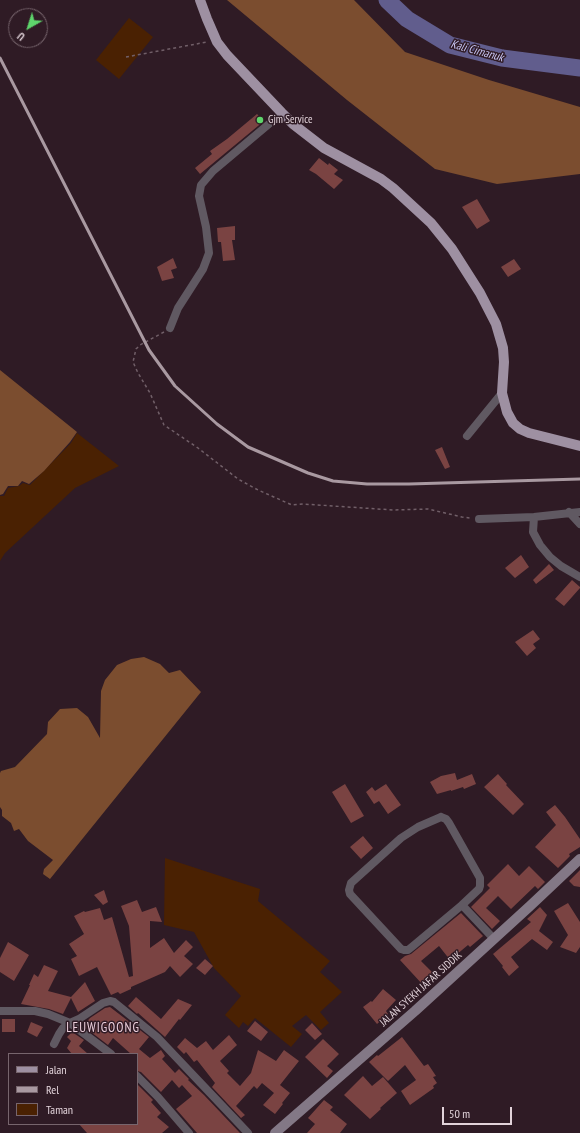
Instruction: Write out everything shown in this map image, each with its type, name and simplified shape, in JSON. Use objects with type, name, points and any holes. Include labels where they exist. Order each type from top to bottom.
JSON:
[{"type":"main road","points":[[200,0],[217,41],[227,55],[293,124],[324,148],[381,179],[394,188],[431,223],[452,249],[480,293],[496,324],[504,355],[502,393],[507,412],[513,423],[520,429],[529,433],[580,446]]},
{"type":"main road","name":"JALAN SYEKH JAFAR SIDDIK","points":[[275,1133],[415,1011],[580,858]]},
{"type":"street","points":[[170,328],[178,308],[204,269],[209,253],[206,227],[199,196],[201,185],[213,171],[282,113]]},
{"type":"street","points":[[466,436],[502,393]]},
{"type":"street","points":[[569,512],[580,524]]},
{"type":"street","points":[[480,518],[534,516],[580,512]]},
{"type":"street","points":[[534,516],[533,532],[540,545],[550,557],[561,566],[580,577]]},
{"type":"street","points":[[441,817],[446,819],[449,823],[480,881],[478,889],[462,905],[408,950],[404,950],[401,949],[350,894],[349,890],[351,882],[401,838],[418,827],[441,817]]},
{"type":"street","points":[[462,905],[494,939]]},
{"type":"street","points":[[54,1044],[63,1028],[103,1003],[113,1001],[157,1037],[248,1133]]},
{"type":"street","points":[[0,1011],[35,1011],[53,1016],[70,1023],[111,1053]]},
{"type":"street","points":[[138,1077],[190,1133]]},
{"type":"path","points":[[126,57],[199,42],[217,41]]},
{"type":"path","points":[[170,328],[140,345],[136,349],[133,362],[150,393],[165,426],[198,448],[238,479],[258,490],[292,505],[303,504],[393,510],[428,509],[462,518],[480,518]]},
{"type":"green space","points":[[129,18],[153,37],[119,79],[96,60]]},
{"type":"green space","points":[[77,433],[119,466],[75,488],[5,553],[0,561],[0,496],[4,496],[8,488],[19,486],[23,483],[30,485],[71,443]]},
{"type":"green space","points":[[165,858],[260,889],[258,901],[330,961],[320,972],[342,992],[320,1012],[329,1023],[321,1030],[306,1015],[292,1026],[302,1034],[291,1047],[255,1018],[248,1026],[243,1022],[239,1028],[225,1015],[241,996],[214,968],[194,932],[164,925]]},
{"type":"shaded area","points":[[227,0],[354,0],[405,52],[489,80],[580,107],[580,174],[497,184],[435,169],[347,100]]},
{"type":"shaded area","points":[[0,370],[77,432],[44,471],[29,484],[22,481],[18,486],[8,486],[3,494],[0,495]]},
{"type":"shaded area","points":[[144,657],[160,664],[169,673],[180,670],[201,692],[50,879],[43,874],[44,869],[53,860],[28,841],[19,829],[14,831],[11,823],[2,816],[2,810],[0,807],[0,773],[1,771],[15,767],[47,734],[48,722],[60,709],[77,708],[88,717],[100,738],[101,691],[105,680],[117,665],[131,659]]},
{"type":"building","points":[[257,114],[264,121],[200,174],[195,168],[212,154],[210,151]]},
{"type":"building","points":[[319,158],[338,170],[334,174],[343,180],[334,189],[309,170]]},
{"type":"building","points":[[477,199],[490,221],[477,229],[462,207]]},
{"type":"building","points":[[235,226],[235,240],[232,240],[235,260],[223,261],[221,242],[218,242],[217,228]]},
{"type":"building","points":[[173,258],[177,268],[171,270],[174,278],[162,281],[157,267]]},
{"type":"building","points":[[514,259],[521,269],[508,277],[501,267]]},
{"type":"building","points":[[442,447],[450,467],[445,469],[435,450]]},
{"type":"building","points":[[521,555],[529,567],[515,578],[505,568]]},
{"type":"building","points":[[549,564],[554,570],[536,584],[533,580]]},
{"type":"building","points":[[572,580],[580,588],[564,606],[555,599]]},
{"type":"building","points":[[533,630],[540,639],[533,644],[536,648],[527,656],[515,642]]},
{"type":"building","points":[[455,773],[457,780],[472,774],[476,784],[464,789],[463,787],[437,794],[430,782],[441,776]]},
{"type":"building","points":[[498,774],[524,804],[513,815],[484,787]]},
{"type":"building","points":[[345,784],[364,816],[351,823],[332,792]]},
{"type":"building","points":[[386,784],[401,805],[388,814],[379,801],[374,804],[366,792],[372,787],[375,791]]},
{"type":"building","points":[[555,805],[580,839],[580,847],[569,854],[570,856],[558,868],[535,847],[556,825],[546,812]]},
{"type":"building","points":[[363,836],[373,848],[361,859],[350,847]]},
{"type":"building","points":[[508,864],[519,876],[529,866],[545,882],[538,889],[535,886],[511,909],[498,896],[486,908],[500,921],[492,929],[471,907],[490,888],[487,885]]},
{"type":"building","points":[[580,870],[580,887],[574,886],[569,881]]},
{"type":"building","points":[[104,890],[108,902],[103,905],[94,895]]},
{"type":"building","points":[[137,900],[142,912],[156,907],[162,922],[150,921],[150,948],[164,938],[174,953],[186,940],[193,947],[184,956],[193,964],[180,977],[170,966],[165,972],[131,987],[131,989],[120,994],[118,992],[111,995],[97,967],[79,976],[71,959],[77,956],[69,944],[84,934],[74,916],[84,911],[100,908],[104,920],[112,917],[129,977],[133,976],[129,926],[121,906]]},
{"type":"building","points":[[568,903],[580,922],[580,947],[576,953],[560,947],[568,935],[554,911]]},
{"type":"building","points":[[540,907],[547,915],[539,931],[553,942],[547,950],[532,939],[511,957],[519,967],[509,976],[493,954],[531,922],[527,919]]},
{"type":"building","points":[[461,913],[483,936],[470,947],[468,945],[450,960],[439,946],[421,961],[434,974],[423,985],[400,960],[411,954]]},
{"type":"building","points":[[8,942],[29,955],[14,981],[0,972],[0,958]]},
{"type":"building","points":[[205,959],[213,966],[205,975],[196,968]]},
{"type":"building","points":[[44,965],[58,971],[48,991],[71,997],[85,982],[95,1001],[78,1012],[71,998],[63,1014],[49,1009],[21,1004],[34,974],[38,977]]},
{"type":"building","points":[[383,989],[396,1000],[386,1011],[388,1014],[377,1024],[363,1007],[371,1001],[372,1002]]},
{"type":"building","points":[[136,997],[161,1019],[178,999],[192,1005],[165,1037],[128,1006]]},
{"type":"building","points":[[110,1007],[149,1037],[139,1049],[150,1058],[161,1050],[165,1056],[162,1059],[175,1073],[179,1069],[240,1133],[197,1133],[176,1109],[192,1096],[182,1085],[179,1088],[172,1080],[161,1092],[141,1072],[138,1071],[138,1053],[130,1053],[113,1038],[108,1045],[83,1026],[90,1018],[105,1008]]},
{"type":"building","points":[[2,1019],[15,1019],[15,1032],[2,1032]]},
{"type":"building","points":[[255,1021],[268,1032],[261,1041],[247,1031]]},
{"type":"building","points":[[31,1022],[43,1027],[37,1037],[27,1032]]},
{"type":"building","points":[[312,1023],[322,1034],[315,1040],[305,1030]]},
{"type":"building","points":[[72,1032],[84,1040],[79,1046],[87,1053],[71,1053],[67,1048],[71,1041],[67,1037]]},
{"type":"building","points":[[229,1035],[237,1045],[220,1061],[229,1071],[227,1073],[240,1086],[251,1073],[258,1050],[276,1061],[284,1050],[299,1061],[280,1085],[290,1093],[275,1114],[263,1105],[274,1093],[262,1083],[257,1089],[254,1086],[236,1106],[245,1115],[241,1118],[212,1087],[215,1083],[197,1060],[194,1062],[186,1052],[184,1054],[177,1047],[185,1038],[197,1048],[206,1041],[213,1050]]},
{"type":"building","points":[[402,1037],[424,1066],[428,1064],[436,1076],[433,1077],[437,1083],[433,1086],[434,1088],[410,1105],[401,1091],[416,1080],[405,1065],[388,1081],[369,1062]]},
{"type":"building","points":[[323,1039],[339,1054],[327,1066],[333,1071],[327,1078],[305,1057]]},
{"type":"building","points":[[363,1076],[372,1086],[383,1077],[397,1093],[370,1119],[344,1095]]},
{"type":"building","points":[[138,1085],[153,1100],[151,1102],[161,1113],[157,1117],[169,1127],[162,1133],[87,1133],[80,1125],[138,1125]]},
{"type":"building","points":[[324,1100],[333,1107],[330,1110],[347,1124],[340,1133],[307,1133],[315,1124],[308,1118]]},
{"type":"waterway","name":"Kali Cimanuk","points":[[387,0],[407,19],[450,45],[502,58],[580,68]]},
{"type":"railway","points":[[0,58],[149,350],[175,386],[217,424],[248,447],[308,473],[333,481],[367,484],[409,484],[580,479]]},
{"type":"place","name":"Gjm Service","points":[[260,120]]},
{"type":"district","name":"LEUWIGOONG","points":[[103,1028]]}]
